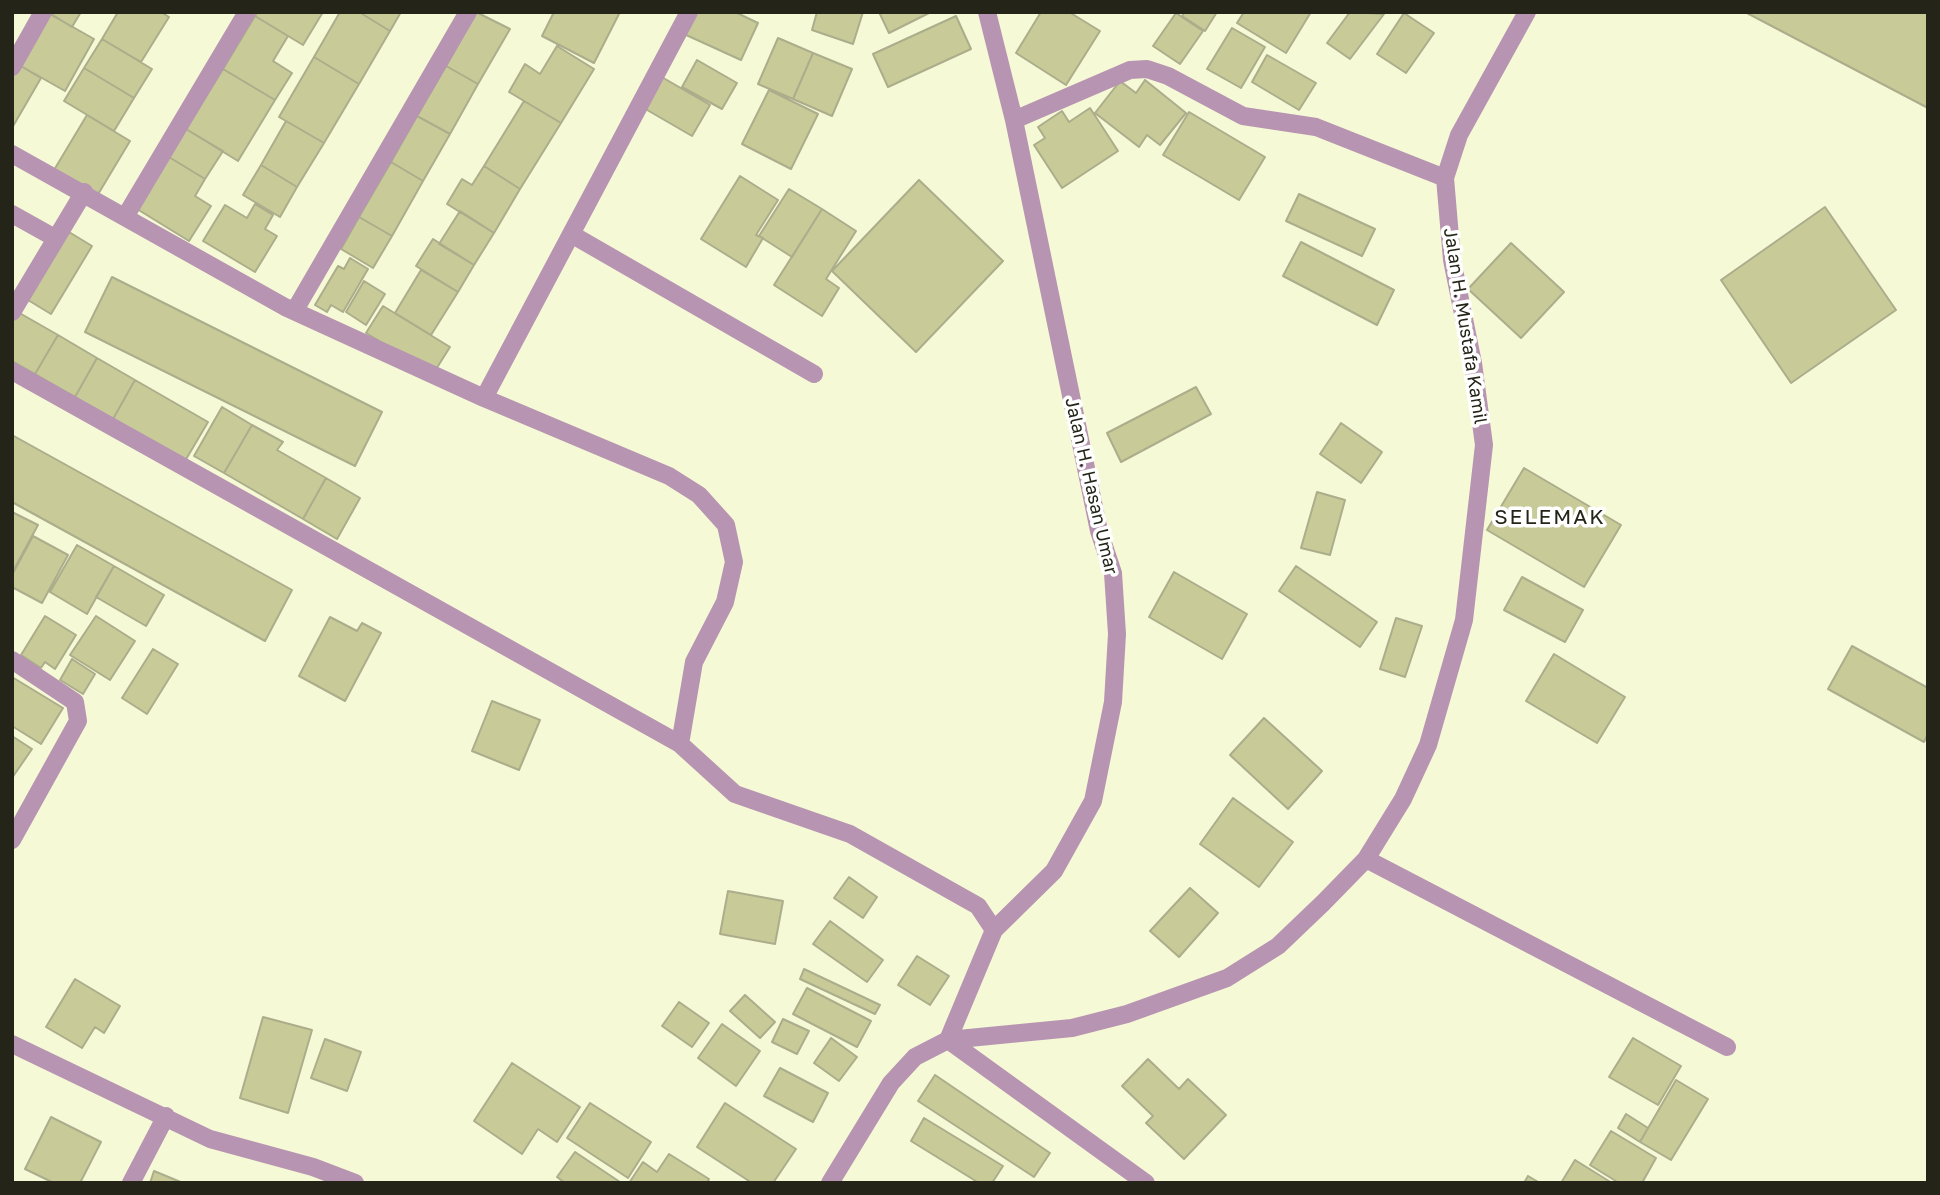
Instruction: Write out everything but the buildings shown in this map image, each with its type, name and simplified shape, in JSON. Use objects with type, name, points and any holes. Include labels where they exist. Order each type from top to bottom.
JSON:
[{"type":"street","points":[[12,67],[43,12]]},
{"type":"street","points":[[125,217],[247,12]]},
{"type":"street","points":[[295,310],[468,12]]},
{"type":"street","points":[[484,398],[690,12]]},
{"type":"street","name":"Jalan H. Hasan Umar","points":[[987,12],[1014,120],[1099,531],[1113,573],[1117,634],[1113,702],[1093,801],[1054,871],[994,930]]},
{"type":"street","name":"Jalan H. Mustafa Kamil","points":[[830,1183],[891,1083],[915,1057],[948,1040],[1072,1028],[1138,1011],[1227,978],[1278,946],[1366,859],[1403,799],[1428,745],[1464,620],[1484,444],[1480,407],[1452,260],[1445,178],[1459,135],[1527,12]]},
{"type":"street","points":[[1014,120],[1130,70],[1147,69],[1168,76],[1243,116],[1316,127],[1445,178]]},
{"type":"street","points":[[12,154],[295,310],[484,398],[670,476],[699,495],[726,525],[734,562],[725,602],[695,662],[680,744]]},
{"type":"street","points":[[12,312],[84,192]]},
{"type":"street","points":[[12,214],[55,238]]},
{"type":"street","points":[[571,234],[814,374]]},
{"type":"street","points":[[12,371],[680,744],[735,794],[850,834],[978,906],[994,930],[948,1040],[1146,1183]]},
{"type":"street","points":[[12,660],[75,702],[78,721],[12,840]]},
{"type":"street","points":[[1366,859],[1727,1047]]},
{"type":"street","points":[[12,1044],[210,1139],[313,1167],[355,1183]]},
{"type":"street","points":[[131,1183],[166,1116]]},
{"type":"district","name":"SELEMAK","points":[[1550,517]]}]
